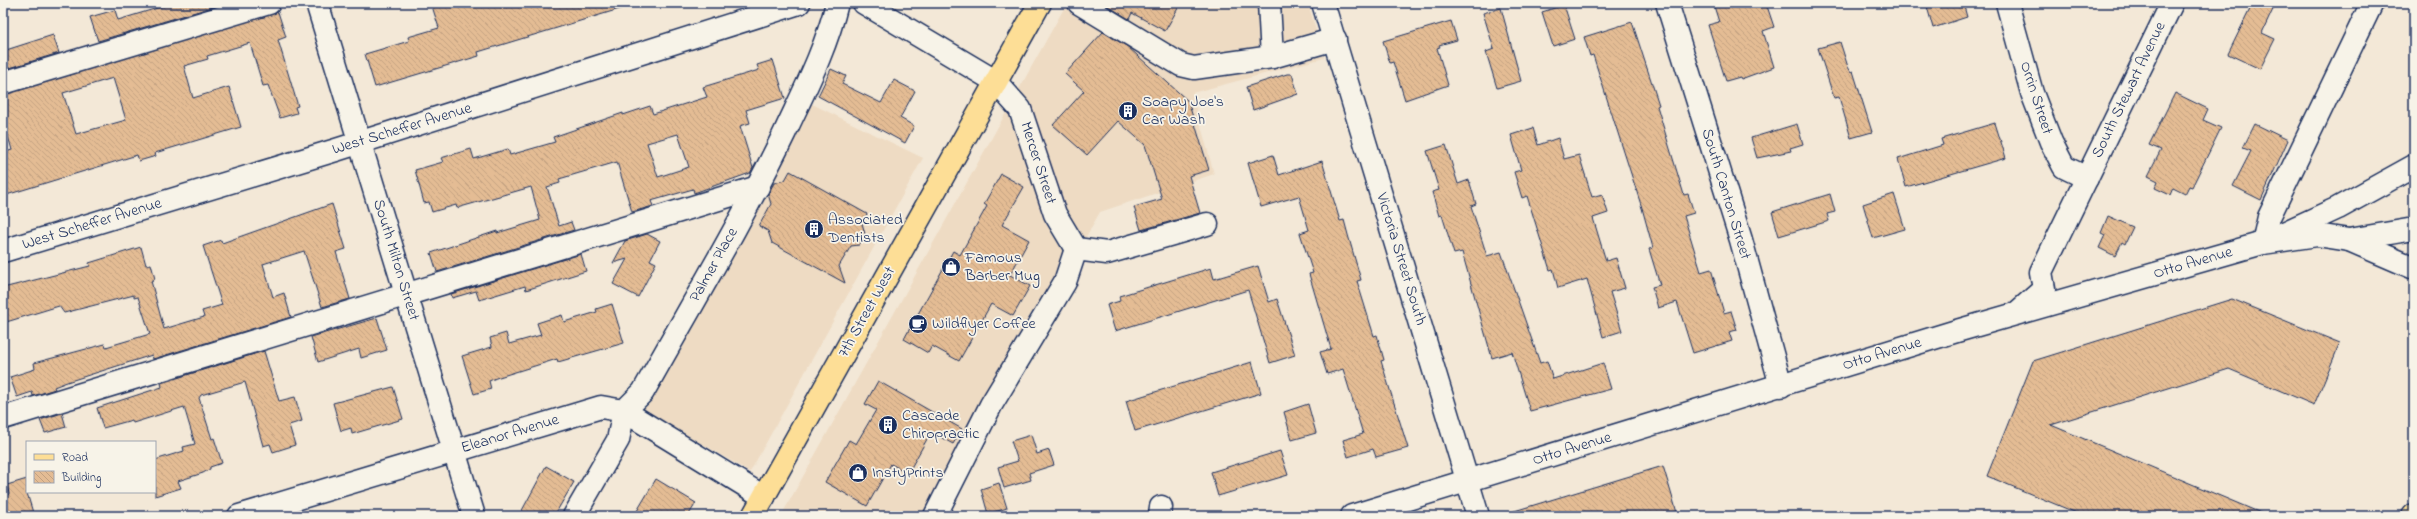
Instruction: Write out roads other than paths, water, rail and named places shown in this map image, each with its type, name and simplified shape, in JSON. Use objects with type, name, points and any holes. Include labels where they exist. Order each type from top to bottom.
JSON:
[{"type":"main road","name":"7th Street West","points":[[753,516],[1040,3]]},
{"type":"street","points":[[3,83],[270,3]]},
{"type":"street","name":"South Milton Street","points":[[317,3],[474,516]]},
{"type":"street","name":"West Scheffer Avenue","points":[[3,251],[360,142],[799,3]]},
{"type":"street","name":"Palmer Place","points":[[624,411],[643,392],[758,187],[817,64],[832,26],[837,3]]},
{"type":"street","points":[[864,3],[995,81]]},
{"type":"street","points":[[1079,3],[1181,65],[1194,68],[1272,57],[1335,39]]},
{"type":"street","points":[[1269,3],[1272,57]]},
{"type":"street","name":"Victoria Street South","points":[[1323,3],[1478,516]]},
{"type":"street","name":"South Canton Street","points":[[1667,3],[1741,240],[1781,386]]},
{"type":"street","name":"Orrin Street","points":[[2007,3],[2032,93],[2051,142],[2064,167],[2087,178]]},
{"type":"street","name":"South Stewart Avenue","points":[[2016,315],[2044,289],[2042,272],[2172,3]]},
{"type":"street","points":[[2263,243],[2269,217],[2372,3]]},
{"type":"street","name":"Mercer Street","points":[[995,81],[1020,109],[1055,214],[1076,249]]},
{"type":"street","points":[[2263,243],[2338,208],[2414,166]]},
{"type":"street","points":[[3,418],[758,187]]},
{"type":"street","points":[[935,516],[991,405],[1065,282],[1076,249],[1099,254],[1107,253],[1207,224]]},
{"type":"street","points":[[2348,240],[2414,229]]},
{"type":"street","name":"Otto Avenue","points":[[1352,516],[2016,315],[2263,243],[2317,235],[2348,240],[2414,268]]},
{"type":"street","name":"Eleanor Avenue","points":[[239,516],[601,406],[624,411],[764,497]]},
{"type":"street","points":[[574,516],[618,440],[624,411]]},
{"type":"place","name":"Soapy Joe's Car Wash","points":[[1128,111]]},
{"type":"place","name":"Associated Dentists","points":[[814,229]]},
{"type":"place","name":"Famous Barber Mug","points":[[951,267]]},
{"type":"place","name":"Wildflyer Coffee","points":[[918,324]]},
{"type":"place","name":"Cascade Chiropractic","points":[[888,425]]},
{"type":"place","name":"InstyPrints","points":[[858,473]]}]
